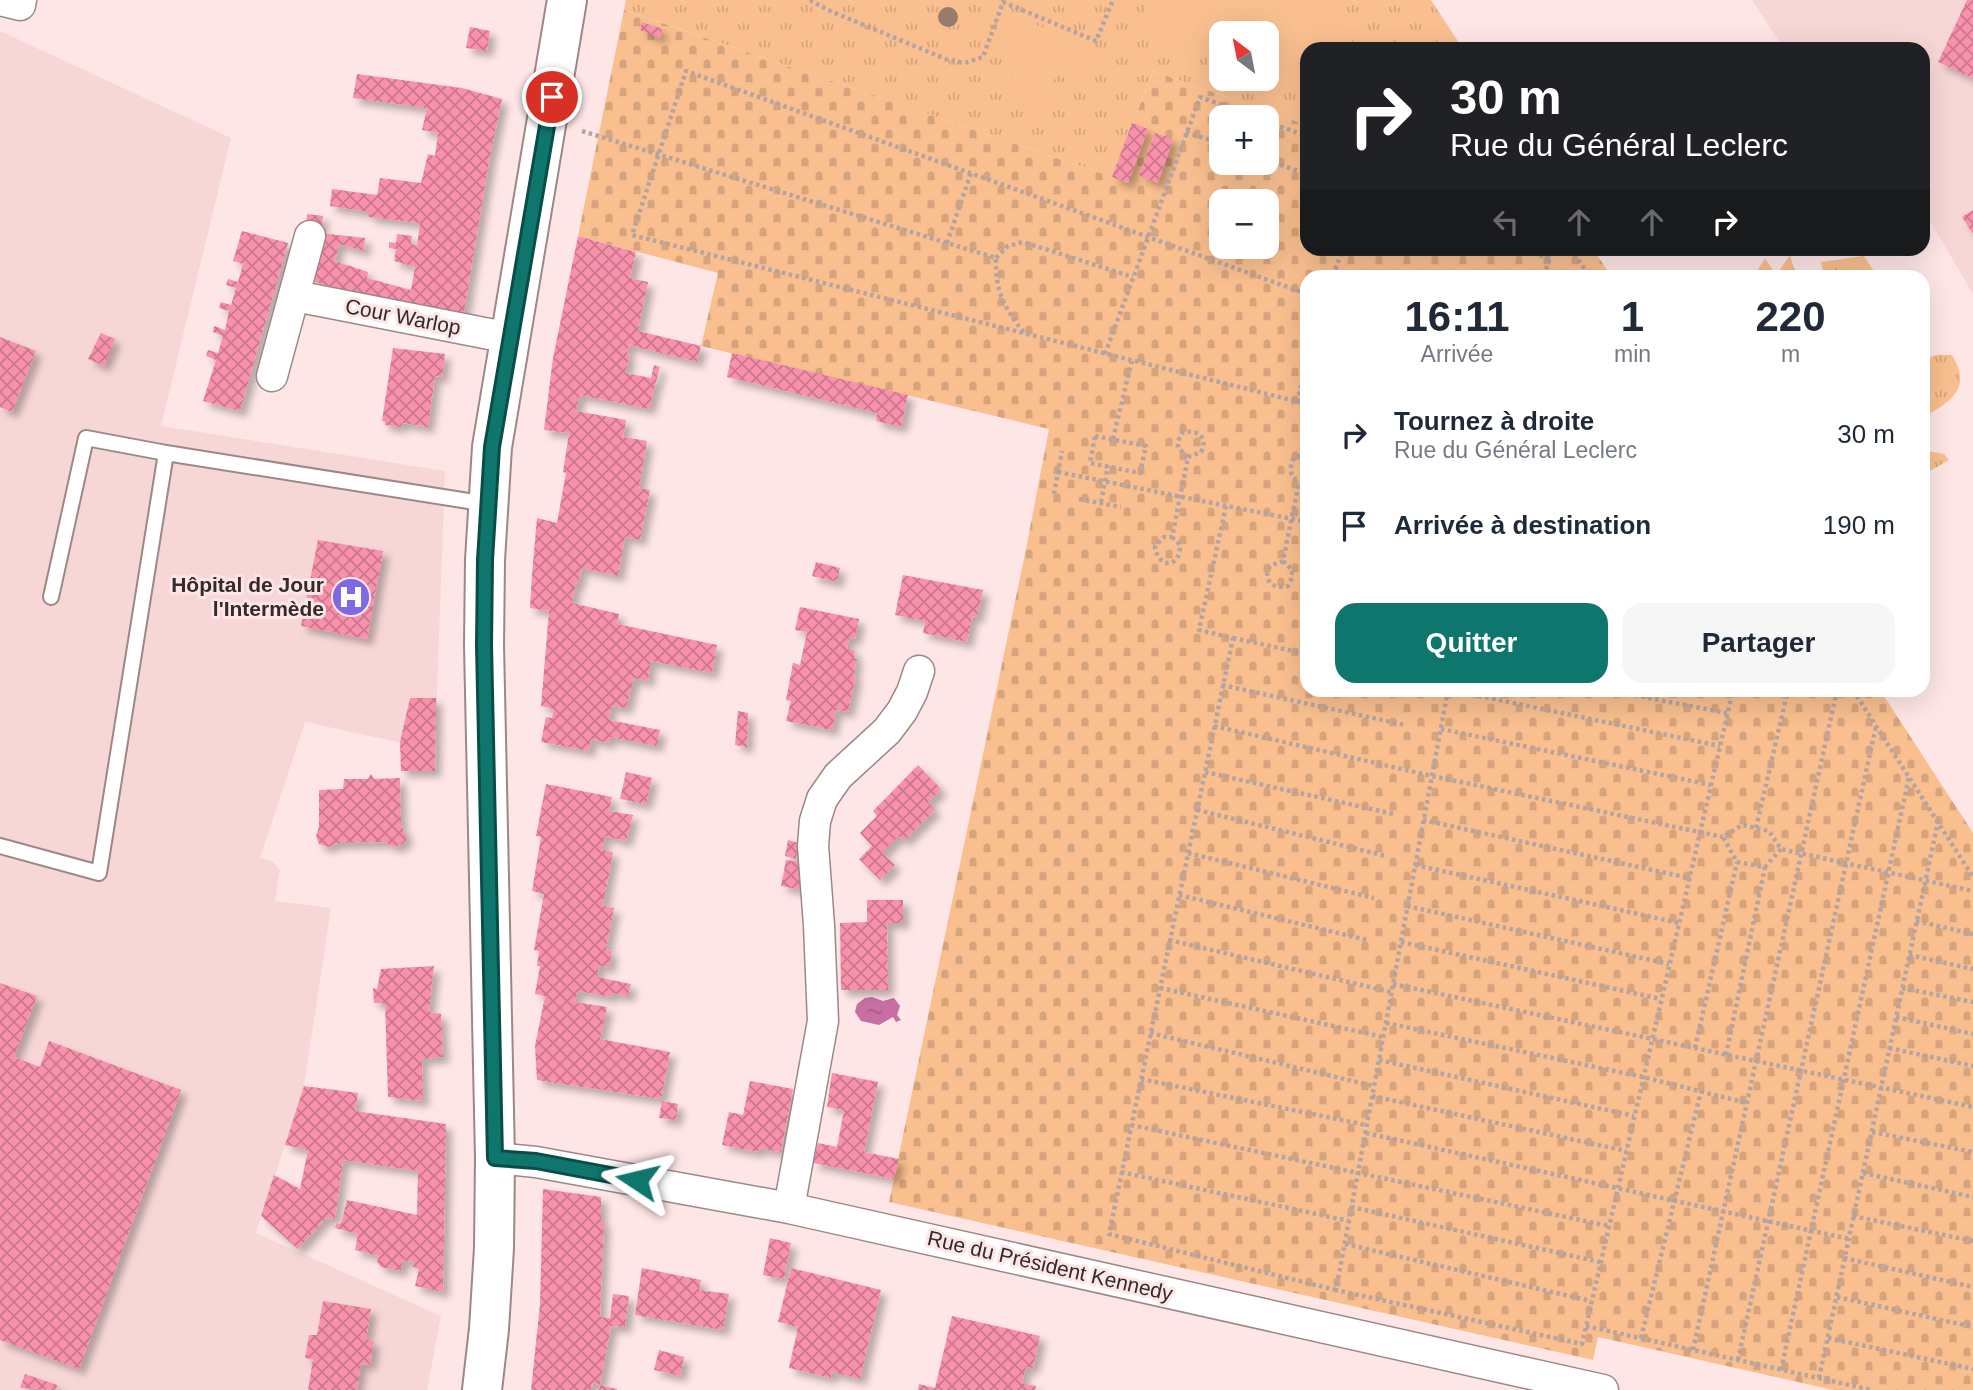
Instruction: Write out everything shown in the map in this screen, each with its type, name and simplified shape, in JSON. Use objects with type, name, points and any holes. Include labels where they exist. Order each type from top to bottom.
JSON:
[{"type":"main road","points":[[480,1387],[489,1329],[495,1158],[484,645],[487,504],[492,447],[567,8]]},
{"type":"street","points":[[0,0],[20,5],[21,0]]},
{"type":"street","points":[[272,376],[310,236]]},
{"type":"street","name":"Cour Warlop","points":[[295,296],[510,338]]},
{"type":"street","points":[[789,1208],[823,1021],[820,925],[813,846],[815,821],[822,799],[838,776],[887,731],[902,711],[919,671]]},
{"type":"street","name":"Rue du Président Kennedy","points":[[495,1158],[536,1161],[789,1208],[1485,1377],[1602,1390]]},
{"type":"lane","points":[[51,597],[86,438],[487,504]]},
{"type":"lane","points":[[0,846],[99,873],[166,453]]},
{"type":"path","points":[[810,0],[948,60],[965,63],[983,57],[1003,2],[1096,41],[1113,0]]},
{"type":"path","points":[[1300,292],[686,71],[632,235],[1300,403]]},
{"type":"path","points":[[1105,354],[1200,97],[1222,105]]},
{"type":"path","points":[[547,121],[996,258]]},
{"type":"path","points":[[1279,126],[1300,134]]},
{"type":"path","points":[[1186,132],[1209,140]]},
{"type":"path","points":[[1279,164],[1300,172]]},
{"type":"path","points":[[947,243],[971,173]]},
{"type":"path","points":[[1024,333],[1005,309],[995,279],[996,258],[1008,246],[1023,242],[1133,277]]},
{"type":"path","points":[[1542,256],[1550,259]]},
{"type":"path","points":[[1546,270],[1551,256]]},
{"type":"path","points":[[1113,439],[1132,360]]},
{"type":"path","points":[[1297,402],[1300,391]]},
{"type":"path","points":[[1191,430],[1203,438],[1204,447],[1195,456],[1188,457],[1178,448],[1178,441],[1182,433],[1191,430]]},
{"type":"path","points":[[1095,436],[1113,439],[1146,446],[1140,473],[1090,463],[1095,436]]},
{"type":"path","points":[[1054,494],[1062,451]]},
{"type":"path","points":[[1283,561],[1300,482],[1290,474],[1290,466],[1294,458],[1300,456]]},
{"type":"path","points":[[1171,537],[1188,457]]},
{"type":"path","points":[[1101,502],[1108,466]]},
{"type":"path","points":[[1058,472],[1300,521]]},
{"type":"path","points":[[1079,499],[1121,507]]},
{"type":"path","points":[[1226,506],[1199,630],[1300,652]]},
{"type":"path","points":[[1164,537],[1171,537],[1180,545],[1181,553],[1176,561],[1168,564],[1161,562],[1156,555],[1155,546],[1164,537]]},
{"type":"path","points":[[1283,561],[1292,570],[1292,578],[1287,586],[1279,589],[1273,587],[1268,580],[1267,572],[1270,566],[1283,561]]},
{"type":"path","points":[[1233,638],[1109,1234],[1336,1290],[1581,1344],[1731,697]]},
{"type":"path","points":[[1222,685],[1405,725]]},
{"type":"path","points":[[1336,1290],[1448,697]]},
{"type":"path","points":[[1484,697],[1720,746]]},
{"type":"path","points":[[1644,697],[1727,713]]},
{"type":"path","points":[[1756,828],[1786,697]]},
{"type":"path","points":[[1693,1350],[1835,697]]},
{"type":"path","points":[[1858,697],[1973,877]]},
{"type":"path","points":[[1214,726],[1432,776],[1723,837],[1742,825],[1756,828],[1769,831],[1781,849],[1973,891]]},
{"type":"path","points":[[1738,1360],[1877,726]]},
{"type":"path","points":[[1441,729],[1711,785]]},
{"type":"path","points":[[1205,772],[1394,814]]},
{"type":"path","points":[[1781,1370],[1909,777]]},
{"type":"path","points":[[1197,810],[1386,856]]},
{"type":"path","points":[[1423,820],[1689,878]]},
{"type":"path","points":[[1819,1378],[1938,822]]},
{"type":"path","points":[[1695,1048],[1737,862],[1723,837]]},
{"type":"path","points":[[1726,1055],[1765,867],[1781,849]]},
{"type":"path","points":[[1188,853],[1374,898]]},
{"type":"path","points":[[1737,862],[1765,867]]},
{"type":"path","points":[[1415,866],[1679,923]]},
{"type":"path","points":[[1179,895],[1367,940]]},
{"type":"path","points":[[1407,906],[1669,964]]},
{"type":"path","points":[[1916,921],[1973,933]]},
{"type":"path","points":[[1169,940],[1391,992]]},
{"type":"path","points":[[1401,942],[1661,999]]},
{"type":"path","points":[[1909,955],[1973,969]]},
{"type":"path","points":[[1393,984],[1973,1107]]},
{"type":"path","points":[[1160,988],[1383,1037]]},
{"type":"path","points":[[1902,988],[1973,1002]]},
{"type":"path","points":[[1896,1017],[1973,1034]]},
{"type":"path","points":[[1386,1023],[1643,1077],[1747,1103]]},
{"type":"path","points":[[1150,1033],[1374,1086]]},
{"type":"path","points":[[1889,1048],[1973,1066]]},
{"type":"path","points":[[1379,1060],[1634,1116]]},
{"type":"path","points":[[1141,1079],[1367,1125]]},
{"type":"path","points":[[1641,1338],[1701,1091]]},
{"type":"path","points":[[1372,1096],[1626,1152]]},
{"type":"path","points":[[1131,1125],[1609,1226]]},
{"type":"path","points":[[1872,1132],[1973,1152]]},
{"type":"path","points":[[1366,1133],[1849,1239]]},
{"type":"path","points":[[1121,1172],[1349,1221]]},
{"type":"path","points":[[1863,1173],[1973,1198]]},
{"type":"path","points":[[1352,1207],[1600,1262]]},
{"type":"path","points":[[1853,1216],[1973,1241]]},
{"type":"path","points":[[1345,1244],[1591,1301]]},
{"type":"path","points":[[1844,1258],[1973,1287]]},
{"type":"path","points":[[1837,1297],[1973,1327]]},
{"type":"path","points":[[1586,1326],[1871,1390]]},
{"type":"path","points":[[1828,1338],[1973,1369]]},
{"type":"shaded area","points":[[1752,0],[1973,0],[1973,294],[1930,221],[1930,42],[1779,42]]},
{"type":"shaded area","points":[[0,31],[231,138],[161,426],[445,471],[435,750],[305,722],[260,858],[272,861],[280,870],[275,901],[331,908],[304,1086],[256,1233],[441,1316],[427,1390],[0,1390]]},
{"type":"green space","points":[[626,0],[1431,0],[1458,42],[1300,42],[1300,123],[1279,115],[1279,105],[1250,105],[1210,91],[1279,91],[1279,21],[1209,21],[1209,91],[1153,71],[1112,177],[624,10]]},
{"type":"green space","points":[[1149,0],[1302,0],[1357,20],[1349,42],[1300,42],[1300,92],[1279,85],[1279,21],[1209,21],[1209,59],[1137,33]]},
{"type":"green space","points":[[624,10],[1112,177],[1153,71],[1250,105],[1209,105],[1209,175],[1279,175],[1279,115],[1300,123],[1300,256],[1598,256],[1607,270],[1300,270],[1300,697],[1885,697],[1973,833],[1973,1390],[1833,1390],[1598,1337],[1593,1360],[889,1202],[1049,429],[701,346],[718,273],[578,236]]},
{"type":"green space","points":[[1004,13],[1103,50],[1089,86],[1056,75],[1044,107],[1006,93],[1018,60],[990,50]]},
{"type":"green space","points":[[1789,256],[1790,256],[1794,270],[1780,270]]},
{"type":"green space","points":[[1864,256],[1873,270],[1823,270],[1821,262]]},
{"type":"green space","points":[[1765,258],[1773,270],[1758,270]]},
{"type":"green space","points":[[1952,355],[1960,377],[1959,385],[1950,400],[1930,414],[1930,357]]},
{"type":"green space","points":[[1930,451],[1944,454],[1949,460],[1930,471]]},
{"type":"water","points":[[872,997],[883,1001],[894,998],[900,1006],[897,1015],[901,1020],[896,1022],[893,1017],[879,1025],[861,1021],[855,1012],[857,1004]]},
{"type":"building","points":[[1967,0],[1973,0],[1973,78],[1938,62]]},
{"type":"building","points":[[642,22],[662,29],[660,38],[640,30]]},
{"type":"building","points":[[470,27],[490,31],[487,51],[466,48]]},
{"type":"building","points":[[357,74],[462,88],[502,99],[463,319],[314,282],[320,233],[365,238],[364,251],[339,244],[335,261],[368,272],[367,278],[411,290],[415,267],[394,261],[396,249],[389,248],[389,242],[396,243],[397,234],[412,236],[411,244],[417,246],[420,223],[369,217],[369,212],[330,206],[332,189],[377,195],[380,178],[421,183],[428,154],[435,156],[438,133],[422,130],[427,108],[353,98]]},
{"type":"building","points":[[1132,123],[1148,129],[1128,183],[1112,177]]},
{"type":"building","points":[[1155,133],[1173,139],[1158,183],[1139,175]]},
{"type":"building","points":[[1973,210],[1973,234],[1962,217]]},
{"type":"building","points":[[307,214],[323,216],[321,232],[306,230]]},
{"type":"building","points":[[242,231],[288,243],[240,411],[203,401],[216,360],[206,356],[208,350],[218,353],[223,336],[213,332],[214,326],[225,330],[229,311],[219,308],[221,302],[231,305],[236,288],[226,285],[228,279],[238,282],[243,264],[233,261]]},
{"type":"building","points":[[578,236],[636,252],[630,278],[648,282],[638,331],[701,346],[697,362],[629,345],[627,354],[630,355],[625,373],[651,378],[654,365],[660,367],[649,409],[580,395],[576,411],[626,420],[623,437],[647,441],[639,488],[650,490],[640,540],[625,537],[618,576],[582,568],[572,603],[619,614],[617,624],[717,645],[712,673],[651,661],[648,681],[634,678],[626,708],[611,706],[609,720],[660,730],[657,746],[610,737],[609,743],[591,739],[589,751],[541,742],[546,717],[552,718],[554,709],[541,706],[549,611],[530,608],[532,575],[537,518],[557,523],[566,473],[563,472],[569,433],[544,430],[553,358]]},
{"type":"building","points":[[101,333],[115,339],[104,366],[88,359]]},
{"type":"building","points":[[0,337],[36,351],[12,412],[0,407]]},
{"type":"building","points":[[393,348],[445,354],[442,377],[435,376],[428,427],[402,423],[401,427],[385,425],[382,421]]},
{"type":"building","points":[[732,353],[908,395],[901,427],[876,421],[877,413],[727,377]]},
{"type":"building","points":[[318,540],[383,551],[367,639],[301,626]]},
{"type":"building","points":[[816,562],[840,568],[837,582],[812,576]]},
{"type":"building","points":[[903,575],[983,590],[977,617],[972,616],[967,642],[923,633],[925,621],[895,615]]},
{"type":"building","points":[[800,607],[859,619],[855,639],[849,638],[847,649],[855,650],[854,658],[857,659],[848,712],[836,710],[832,730],[786,721],[791,701],[786,700],[793,663],[800,665],[807,632],[795,630]]},
{"type":"building","points":[[410,698],[436,698],[435,771],[401,771],[400,742]]},
{"type":"building","points":[[738,711],[748,713],[747,747],[735,745]]},
{"type":"building","points":[[918,765],[941,789],[928,802],[935,810],[904,841],[899,836],[882,853],[895,865],[880,880],[859,859],[872,846],[860,833],[877,816],[873,811]]},
{"type":"building","points":[[626,772],[652,778],[646,804],[620,799]]},
{"type":"building","points":[[371,774],[374,779],[400,778],[401,825],[406,840],[393,847],[385,842],[337,843],[328,847],[319,844],[316,836],[319,827],[319,790],[343,789],[344,779],[368,779]]},
{"type":"building","points":[[546,784],[612,797],[609,811],[633,815],[626,841],[605,836],[602,850],[613,852],[603,906],[614,908],[606,950],[612,951],[609,968],[599,965],[597,977],[631,984],[628,996],[612,993],[611,997],[578,991],[575,1002],[607,1007],[600,1039],[670,1052],[661,1099],[537,1080],[535,1046],[545,996],[535,994],[540,966],[537,966],[539,951],[534,950],[544,894],[532,891],[541,837],[536,836]]},
{"type":"building","points":[[788,840],[799,843],[796,859],[785,856]]},
{"type":"building","points":[[786,860],[802,862],[802,890],[781,886]]},
{"type":"building","points":[[867,900],[903,900],[903,923],[887,923],[888,990],[841,990],[840,923],[867,922]]},
{"type":"building","points":[[434,966],[429,1012],[441,1014],[443,1057],[422,1059],[423,1101],[388,1097],[385,1003],[374,1003],[373,988],[377,989],[381,969]]},
{"type":"building","points":[[0,983],[37,996],[14,1057],[40,1067],[49,1041],[181,1090],[79,1369],[0,1340]]},
{"type":"building","points":[[832,1073],[878,1082],[864,1152],[899,1159],[894,1179],[813,1163],[818,1143],[837,1147],[844,1110],[827,1107]]},
{"type":"building","points":[[750,1081],[793,1089],[781,1152],[759,1148],[758,1152],[722,1145],[729,1112],[743,1115]]},
{"type":"building","points":[[304,1086],[358,1093],[355,1111],[446,1124],[443,1292],[415,1286],[419,1269],[413,1267],[414,1262],[403,1260],[401,1271],[381,1267],[377,1262],[379,1256],[355,1250],[358,1234],[335,1228],[336,1223],[341,1224],[347,1200],[417,1215],[418,1171],[343,1160],[335,1219],[326,1218],[298,1249],[261,1216],[274,1175],[300,1189],[308,1150],[285,1145]]},
{"type":"building","points":[[662,1101],[678,1104],[676,1120],[659,1118]]},
{"type":"building","points":[[543,1189],[601,1197],[601,1221],[604,1221],[600,1317],[610,1318],[613,1294],[629,1296],[625,1327],[611,1326],[600,1385],[593,1383],[591,1390],[531,1390],[540,1304]]},
{"type":"building","points":[[770,1238],[791,1243],[784,1279],[763,1275]]},
{"type":"building","points":[[642,1268],[701,1280],[699,1290],[729,1294],[723,1330],[635,1315]]},
{"type":"building","points":[[791,1268],[881,1290],[860,1379],[832,1372],[831,1378],[789,1368],[798,1327],[778,1322]]},
{"type":"building","points":[[323,1301],[371,1309],[366,1339],[374,1341],[370,1365],[361,1364],[357,1390],[308,1390],[313,1359],[305,1358],[309,1335],[317,1335]]},
{"type":"building","points":[[952,1316],[1040,1336],[1033,1368],[1026,1367],[1022,1383],[1036,1386],[1035,1390],[918,1390],[919,1384],[935,1388]]},
{"type":"building","points":[[659,1350],[684,1357],[680,1376],[654,1370]]},
{"type":"building","points":[[25,1374],[57,1385],[56,1390],[20,1388]]},
{"type":"building","points":[[600,1385],[617,1389],[617,1390],[599,1390]]},
{"type":"place","name":"Hôpital de Jour l'Intermède","points":[[351,597]]},
{"type":"route","points":[[552,97],[492,447],[487,504],[484,645],[495,1158],[536,1161],[637,1180]]}]
